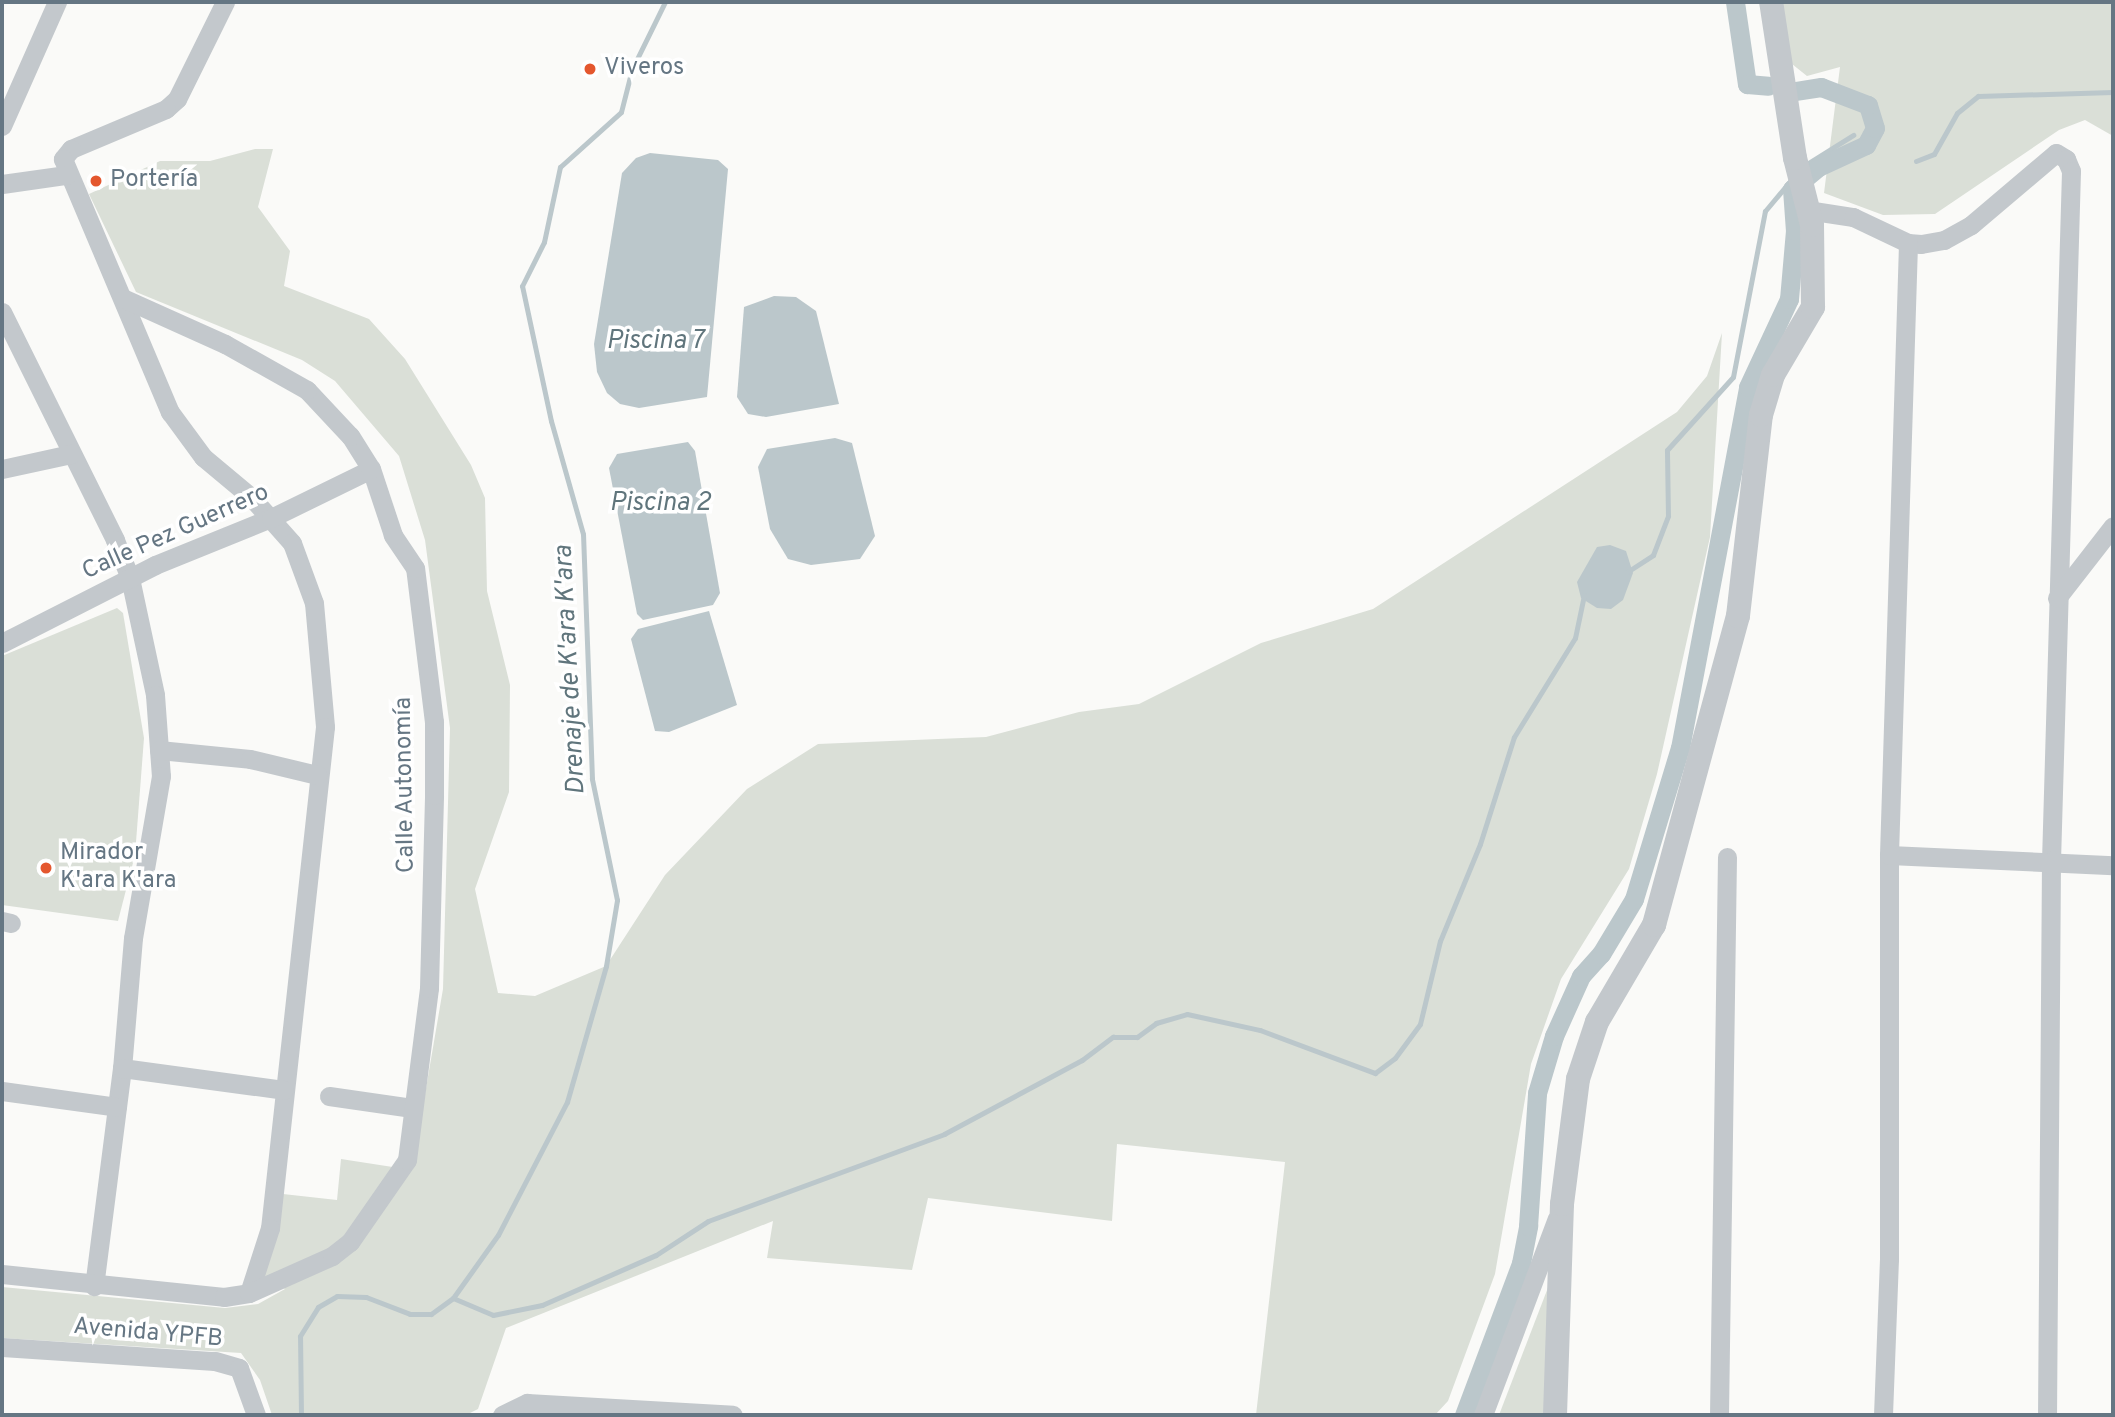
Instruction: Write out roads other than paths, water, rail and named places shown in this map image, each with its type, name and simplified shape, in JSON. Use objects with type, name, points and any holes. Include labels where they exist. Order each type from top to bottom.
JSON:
[{"type":"street","points":[[2,126],[57,2]]},
{"type":"street","points":[[225,2],[187,86],[177,99],[166,109],[71,149],[63,159],[66,175],[125,299],[170,412],[187,439],[271,518],[304,567],[314,603],[325,727],[317,775],[270,1228],[249,1293]]},
{"type":"street","points":[[1555,1415],[1562,1204],[1578,1079],[1597,1022],[1654,925],[1738,616],[1761,415],[1773,375],[1813,307],[1816,271],[1771,2]]},
{"type":"street","points":[[1806,202],[1853,217],[1908,243],[1944,240],[2012,194],[2056,153],[2066,159],[2071,208],[2051,860],[2047,1415]]},
{"type":"street","points":[[2,184],[66,175]]},
{"type":"street","points":[[1883,1415],[1889,1259],[1889,855],[1908,243]]},
{"type":"street","name":"Calle Autonomía","points":[[125,299],[225,344],[307,390],[350,436],[371,469],[393,535],[415,568],[434,722],[431,950],[407,1160],[350,1241],[332,1256],[249,1293]]},
{"type":"street","points":[[2,312],[130,578],[155,695],[161,776],[133,938],[122,1068],[94,1286]]},
{"type":"street","points":[[2,469],[71,454]]},
{"type":"street","name":"Calle Pez Guerrero","points":[[2,643],[130,578],[271,518],[371,469]]},
{"type":"street","points":[[2057,598],[2113,526]]},
{"type":"street","points":[[159,750],[250,759],[317,775]]},
{"type":"street","points":[[1889,855],[2051,860],[2113,865]]},
{"type":"street","points":[[1719,1415],[1727,857]]},
{"type":"street","points":[[122,1068],[284,1090]]},
{"type":"street","points":[[2,1091],[117,1107]]},
{"type":"street","points":[[329,1096],[412,1108]]},
{"type":"street","points":[[1483,1415],[1562,1204]]},
{"type":"street","name":"Avenida YPFB","points":[[2,1273],[94,1286],[224,1297],[249,1293]]},
{"type":"street","name":"Avenida YPFB","points":[[2,1347],[215,1361],[239,1368],[256,1415]]},
{"type":"street","points":[[502,1415],[527,1403],[733,1415]]},
{"type":"water","name":"Piscina 7","points":[[650,153],[718,160],[728,169],[707,397],[639,408],[620,404],[607,393],[597,372],[594,344],[622,173],[636,158]]},
{"type":"water","points":[[774,296],[796,297],[816,311],[839,404],[766,417],[748,414],[737,397],[744,307]]},
{"type":"water","points":[[835,438],[852,443],[875,536],[860,559],[811,565],[788,559],[770,529],[758,467],[767,449]]},
{"type":"water","name":"Piscina 2","points":[[688,442],[695,451],[720,593],[713,605],[643,620],[637,614],[609,468],[617,454]]},
{"type":"water","points":[[1610,545],[1626,551],[1633,573],[1623,600],[1611,609],[1597,608],[1581,598],[1577,582],[1597,547]]},
{"type":"water","points":[[709,611],[737,705],[669,732],[655,731],[631,639],[638,629]]},
{"type":"waterway","name":"Drenaje de K'ara K'ara","points":[[301,1415],[300,1336],[318,1307],[337,1296],[366,1297],[410,1314],[431,1314],[453,1298],[498,1235],[567,1102],[606,966],[617,900],[592,779],[583,534],[551,421],[522,286],[544,242],[560,167],[621,112],[632,69],[665,2]]},
{"type":"waterway","points":[[1735,2],[1747,84],[1768,86]]},
{"type":"waterway","points":[[1464,1415],[1521,1263],[1528,1226],[1537,1093],[1554,1036],[1581,976],[1601,954],[1634,899],[1680,748],[1748,387],[1789,299],[1795,231],[1792,189],[1818,167],[1866,145],[1875,128],[1868,105],[1821,87],[1796,91]]},
{"type":"waterway","points":[[1916,161],[1934,154],[1957,113],[1978,96],[2113,92]]},
{"type":"waterway","points":[[1805,165],[1853,135]]},
{"type":"waterway","points":[[1627,572],[1653,555],[1668,516],[1667,450],[1733,377],[1765,211],[1791,180]]},
{"type":"waterway","points":[[453,1298],[493,1315],[542,1305],[656,1255],[708,1221],[944,1134],[1082,1060],[1113,1037],[1137,1037],[1156,1023],[1187,1014],[1260,1030],[1375,1073],[1395,1058],[1420,1024],[1440,941],[1480,844],[1514,737],[1575,638],[1584,595]]},
{"type":"place","name":"Viveros","points":[[590,69]]},
{"type":"place","name":"Portería","points":[[96,181]]},
{"type":"place","name":"Mirador K'ara K'ara","points":[[46,868]]}]
